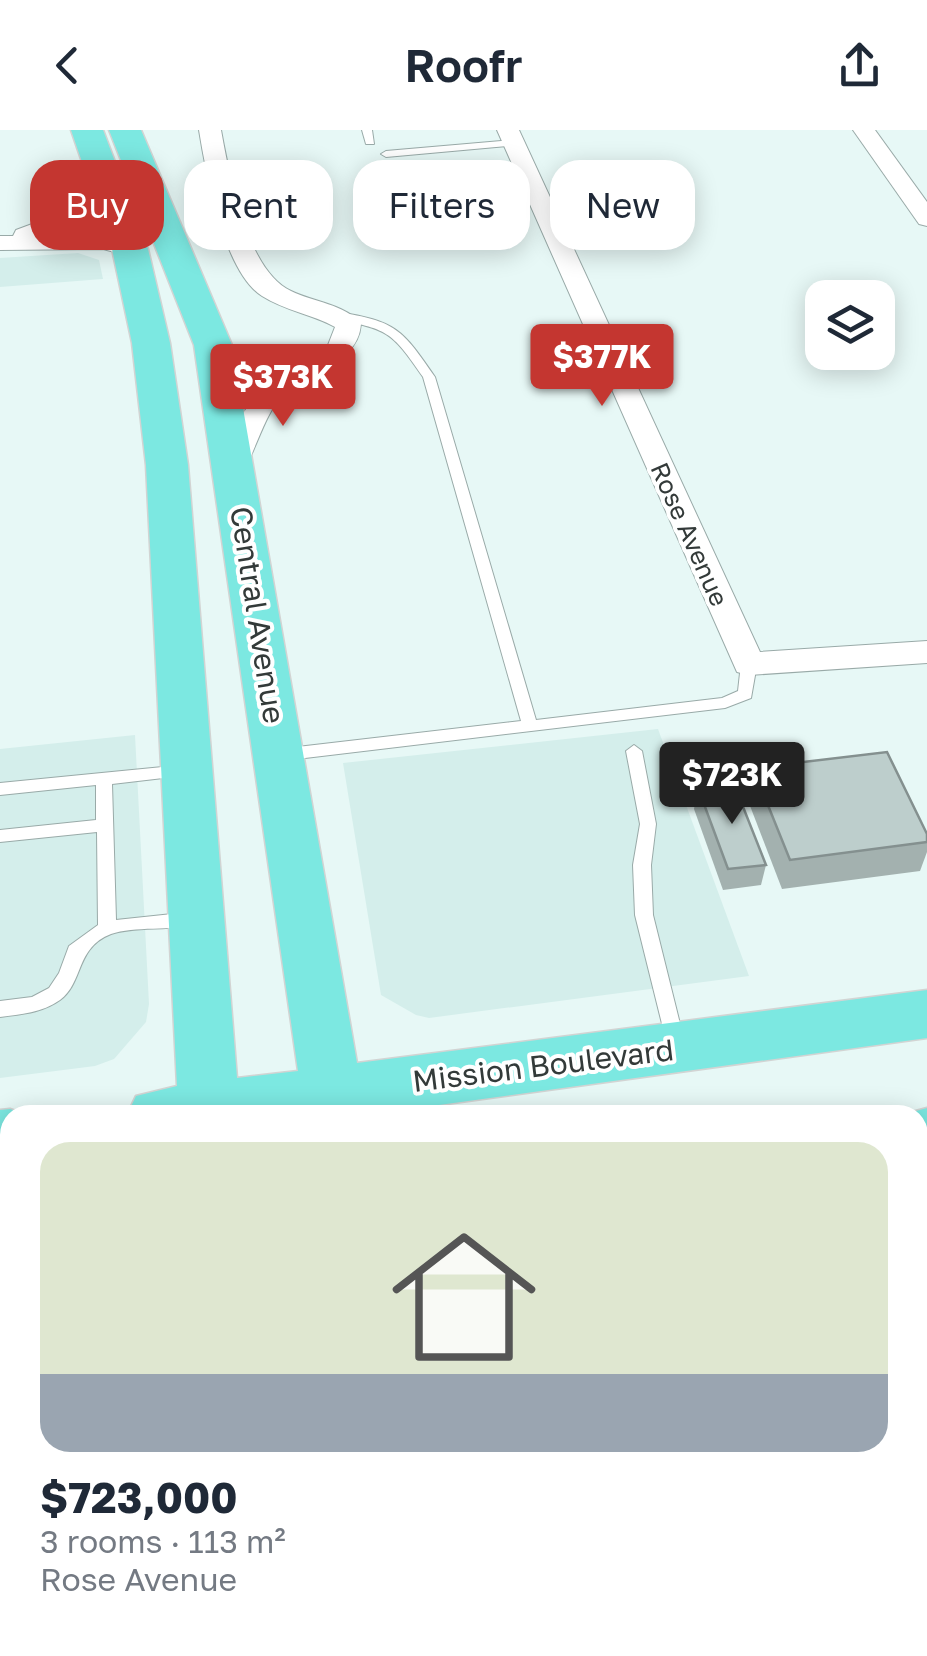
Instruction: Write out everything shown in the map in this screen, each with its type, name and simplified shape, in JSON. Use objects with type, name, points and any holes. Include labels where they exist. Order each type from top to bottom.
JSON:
[{"type":"main road","points":[[86,130],[98,160]]},
{"type":"main road","name":"Central Avenue","points":[[125,130],[213,345],[334,1103]]},
{"type":"main road","points":[[130,250],[151,342],[167,466],[196,918],[192,1105]]},
{"type":"main road","name":"Mission Boulevard","points":[[306,1105],[927,1014]]},
{"type":"street","points":[[210,130],[254,275],[277,294],[337,316],[348,324],[348,336],[341,348],[325,360],[293,370],[266,398],[234,462]]},
{"type":"street","points":[[864,130],[927,218]]},
{"type":"street","name":"Rose Avenue","points":[[511,136],[749,664]]},
{"type":"street","points":[[4,242],[30,232]]},
{"type":"street","points":[[4,242],[30,242]]},
{"type":"street","points":[[213,345],[231,354],[293,370]]},
{"type":"street","points":[[749,664],[927,652]]},
{"type":"lane","points":[[386,154],[511,136]]},
{"type":"lane","points":[[337,316],[384,322],[404,341],[428,377],[530,726]]},
{"type":"lane","points":[[279,755],[726,703],[745,694],[749,664]]},
{"type":"lane","points":[[634,751],[648,824],[642,865],[644,915],[678,1049]]},
{"type":"lane","points":[[0,789],[187,770]]},
{"type":"lane","points":[[104,781],[107,928]]},
{"type":"lane","points":[[0,836],[105,825]]},
{"type":"lane","points":[[0,1008],[34,1004],[56,993],[68,975],[75,951],[107,928],[196,918]]},
{"type":"shaded area","points":[[78,253],[99,260],[103,279],[0,287],[0,258]]},
{"type":"shaded area","points":[[658,729],[749,976],[429,1018],[381,995],[343,763]]},
{"type":"shaded area","points":[[135,735],[149,1004],[146,1022],[114,1059],[95,1066],[0,1078],[0,749]]},
{"type":"building","points":[[887,752],[927,834],[927,842],[790,860],[753,768]]},
{"type":"building","points":[[734,784],[766,865],[728,869],[698,788]]}]
